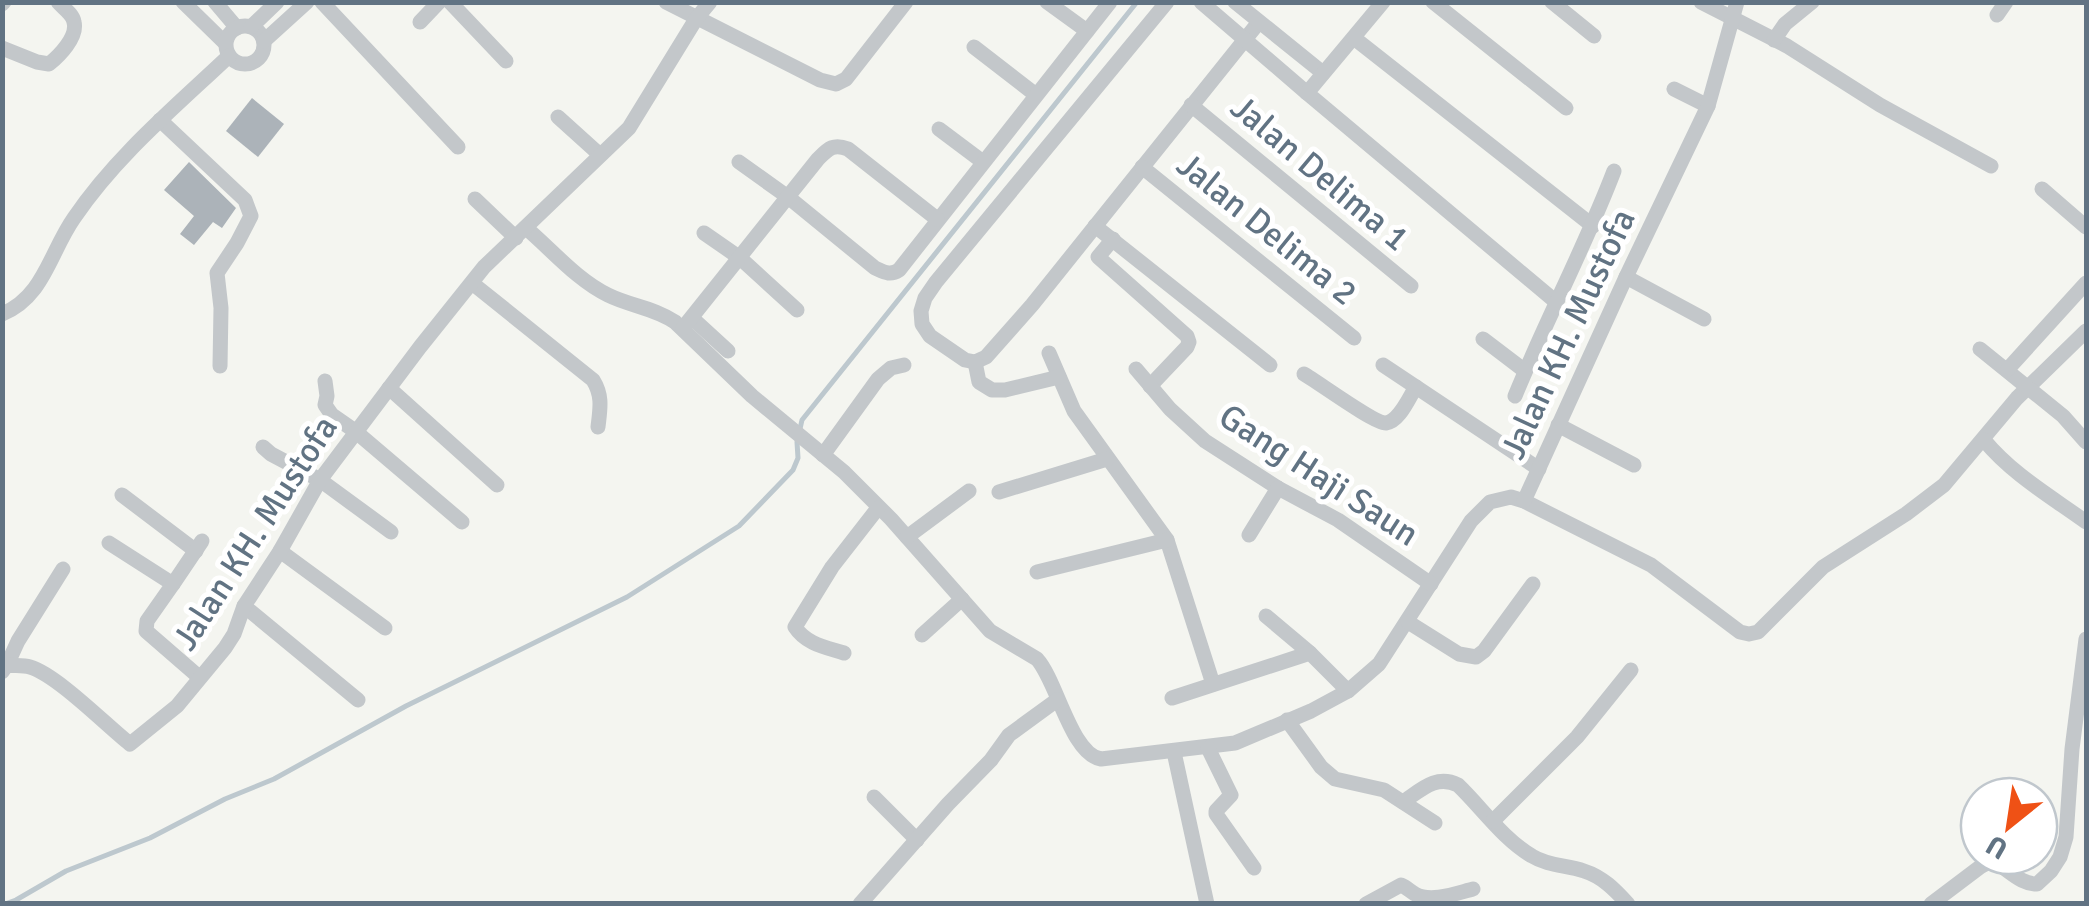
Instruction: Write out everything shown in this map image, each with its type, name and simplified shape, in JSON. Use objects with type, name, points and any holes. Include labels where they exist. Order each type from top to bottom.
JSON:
[{"type":"street","points":[[2,48],[36,62],[49,64],[58,58],[75,28],[72,17],[58,2]]},
{"type":"street","points":[[183,2],[239,64],[252,63],[262,54],[261,35],[244,27],[214,2]]},
{"type":"street","points":[[2,314],[24,303],[36,289],[60,237],[78,212],[143,135],[227,50],[228,37],[277,2]]},
{"type":"street","points":[[264,41],[307,2]]},
{"type":"street","points":[[322,2],[458,147]]},
{"type":"street","points":[[420,22],[440,2]]},
{"type":"street","points":[[450,2],[506,61]]},
{"type":"street","points":[[666,2],[820,80],[836,84],[846,79],[906,2]]},
{"type":"street","name":"Jalan KH. Mustofa","points":[[5,668],[32,668],[48,676],[130,744],[177,706],[234,634],[244,606],[320,480],[355,431],[490,261],[629,128],[710,2]]},
{"type":"street","points":[[1047,2],[1087,31]]},
{"type":"street","points":[[738,162],[875,268],[889,274],[899,270],[1110,2]]},
{"type":"street","points":[[1167,2],[924,298],[922,324],[930,336],[965,360],[975,362],[986,356],[1032,305],[1258,22]]},
{"type":"street","points":[[1205,6],[1219,11],[1225,2]]},
{"type":"street","points":[[1235,2],[1323,73]]},
{"type":"street","points":[[1307,93],[1382,2]]},
{"type":"street","points":[[1433,2],[1566,108]]},
{"type":"street","points":[[1552,2],[1594,36]]},
{"type":"street","points":[[1701,2],[1735,10],[1774,40],[1880,105],[1991,166]]},
{"type":"street","points":[[1774,40],[1785,24],[1812,2]]},
{"type":"street","points":[[1205,6],[1556,302]]},
{"type":"street","name":"Jalan KH. Mustofa","points":[[687,323],[726,372],[823,454],[907,537],[990,631],[1037,659],[1083,748],[1094,758],[1235,743],[1311,712],[1348,690],[1379,664],[1482,510],[1501,498],[1524,501],[1708,106],[1735,10]]},
{"type":"street","points":[[1354,38],[1592,226]]},
{"type":"street","points":[[974,47],[1036,95]]},
{"type":"street","points":[[1674,89],[1708,106]]},
{"type":"street","name":"Jalan Delima 1","points":[[1191,105],[1410,286]]},
{"type":"street","points":[[558,118],[600,154]]},
{"type":"street","points":[[160,120],[244,200],[251,216],[217,272],[220,366]]},
{"type":"street","points":[[940,129],[983,162]]},
{"type":"street","points":[[687,323],[829,148],[848,149],[937,219]]},
{"type":"street","name":"Jalan Delima 2","points":[[1142,167],[1354,338]]},
{"type":"street","points":[[1515,396],[1614,171]]},
{"type":"street","points":[[2042,189],[2086,228]]},
{"type":"street","points":[[475,199],[598,289],[687,323],[728,350]]},
{"type":"street","points":[[1095,226],[1270,365]]},
{"type":"street","points":[[704,233],[740,258],[797,310]]},
{"type":"street","points":[[1113,239],[1098,257],[1187,336],[1189,342],[1150,386]]},
{"type":"street","points":[[1626,277],[1704,319]]},
{"type":"street","points":[[472,282],[593,380],[600,391],[598,427]]},
{"type":"street","points":[[2007,370],[2086,283]]},
{"type":"street","points":[[1524,501],[1651,565],[1729,626],[1749,634],[1758,632],[1822,567],[1944,485],[2017,398],[2086,331]]},
{"type":"street","points":[[1483,340],[1525,371]]},
{"type":"street","points":[[1980,349],[2063,416],[2086,442]]},
{"type":"street","points":[[1049,353],[1074,411],[1167,540],[1213,684]]},
{"type":"street","points":[[975,362],[979,382],[992,390],[1058,376]]},
{"type":"street","points":[[823,454],[878,379],[891,368],[904,365]]},
{"type":"street","points":[[1383,365],[1539,469]]},
{"type":"street","name":"Gang Haji Saun","points":[[1136,369],[1170,409],[1205,441],[1278,488],[1338,520],[1431,584]]},
{"type":"street","points":[[1304,374],[1383,423],[1399,414],[1416,387]]},
{"type":"street","points":[[325,381],[325,405],[332,415],[462,522]]},
{"type":"street","points":[[389,388],[497,485]]},
{"type":"street","points":[[1558,426],[1634,466]]},
{"type":"street","points":[[1984,440],[2020,476],[2086,522]]},
{"type":"street","points":[[262,446],[320,480],[391,532]]},
{"type":"street","points":[[1000,492],[1107,460]]},
{"type":"street","points":[[1249,535],[1278,488]]},
{"type":"street","points":[[907,537],[968,491]]},
{"type":"street","points":[[122,496],[199,546],[147,621],[146,631],[199,677]]},
{"type":"street","points":[[844,653],[804,638],[794,627],[832,567],[878,508]]},
{"type":"street","points":[[1038,572],[1167,540]]},
{"type":"street","points":[[109,543],[173,584]]},
{"type":"street","points":[[280,551],[385,628]]},
{"type":"street","points":[[5,668],[62,569]]},
{"type":"street","points":[[1408,622],[1459,654],[1476,657],[1484,652],[1533,584]]},
{"type":"street","points":[[922,635],[962,599]]},
{"type":"street","points":[[244,606],[358,700]]},
{"type":"street","points":[[1266,616],[1348,690]]},
{"type":"street","points":[[1931,904],[1992,861],[2026,884],[2036,884],[2060,856],[2069,816],[2072,749],[2086,639]]},
{"type":"street","points":[[1172,698],[1310,652]]},
{"type":"street","points":[[1494,821],[1577,738],[1631,670]]},
{"type":"street","points":[[860,904],[1009,735],[1057,700]]},
{"type":"street","points":[[1287,720],[1321,768],[1335,779],[1374,786],[1435,823]]},
{"type":"street","points":[[1208,748],[1231,795],[1216,814],[1254,868]]},
{"type":"street","points":[[1174,752],[1207,904]]},
{"type":"street","points":[[1403,802],[1431,783],[1446,779],[1458,785],[1522,850],[1546,864],[1596,876],[1624,902]]},
{"type":"street","points":[[874,797],[917,840]]},
{"type":"street","points":[[1367,903],[1401,885],[1414,894],[1436,897],[1473,889]]},
{"type":"building","points":[[252,98],[284,124],[258,157],[226,131]]},
{"type":"building","points":[[189,162],[236,208],[222,228],[213,222],[194,245],[180,234],[194,216],[164,190]]},
{"type":"waterway","points":[[5,904],[66,871],[150,838],[274,779],[406,706],[627,597],[739,526],[793,470],[802,420],[1137,2]]}]
